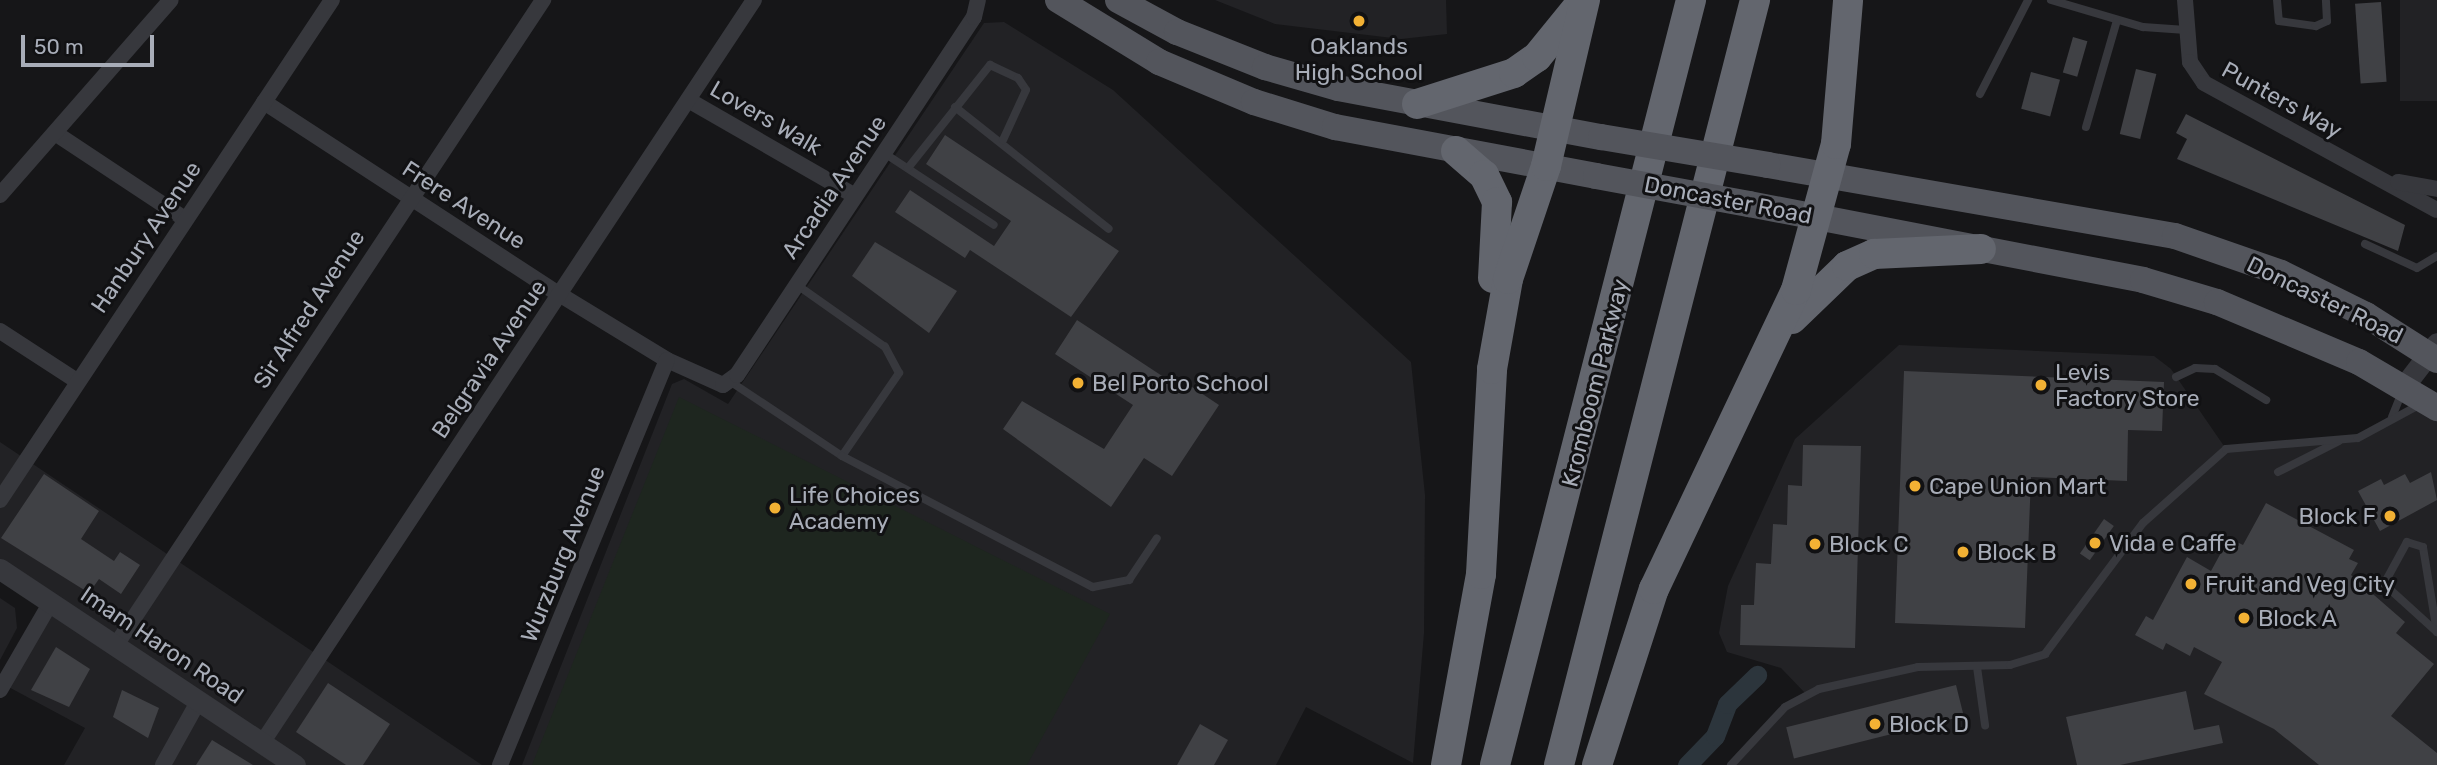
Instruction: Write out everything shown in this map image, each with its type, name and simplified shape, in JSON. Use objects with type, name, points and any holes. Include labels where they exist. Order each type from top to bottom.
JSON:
[{"type":"highway","points":[[1492,369],[1516,242],[1546,166],[1552,128],[1583,0]]},
{"type":"highway","points":[[1417,104],[1514,73],[1553,39],[1583,0]]},
{"type":"highway","name":"Kromboom Parkway","points":[[1495,765],[1691,0]]},
{"type":"highway","points":[[1559,765],[1755,0]]},
{"type":"highway","points":[[1597,765],[1654,589],[1796,290],[1831,174],[1848,0]]},
{"type":"highway","points":[[1446,765],[1481,574],[1492,369],[1497,202],[1484,175],[1456,151]]},
{"type":"highway","points":[[1769,348],[1802,307],[1847,266],[1909,250],[1981,249]]},
{"type":"main road","name":"Doncaster Road","points":[[1058,0],[1159,62],[1254,102],[1335,127],[1981,249],[2217,302],[2434,400]]},
{"type":"main road","name":"Doncaster Road","points":[[1118,0],[1177,32],[1265,67],[1417,104],[2175,236],[2281,273],[2434,352]]},
{"type":"street","points":[[0,195],[171,0]]},
{"type":"street","name":"Hanbury Avenue","points":[[0,500],[332,0]]},
{"type":"street","name":"Sir Alfred Avenue","points":[[116,645],[543,0]]},
{"type":"street","name":"Belgravia Avenue","points":[[262,743],[690,101],[754,0]]},
{"type":"street","name":"Arcadia Avenue","points":[[723,383],[797,285],[974,17],[978,0]]},
{"type":"street","name":"Punters Way","points":[[2185,0],[2190,62],[2204,83],[2437,209]]},
{"type":"street","name":"Lovers Walk","points":[[690,101],[855,196]]},
{"type":"street","name":"Frere Avenue","points":[[264,103],[559,294],[667,360],[723,383]]},
{"type":"street","points":[[55,133],[185,219]]},
{"type":"street","name":"Punters Way","points":[[2379,177],[2437,189]]},
{"type":"street","points":[[0,331],[77,382]]},
{"type":"street","name":"Doncaster Road","points":[[2404,386],[2434,352]]},
{"type":"street","name":"Wurzburg Avenue","points":[[500,765],[667,360]]},
{"type":"street","name":"Imam Haron Road","points":[[0,569],[295,765]]},
{"type":"street","points":[[0,690],[51,602]]},
{"type":"street","points":[[163,765],[199,700]]},
{"type":"lane","points":[[1980,94],[2028,0]]},
{"type":"lane","points":[[2051,0],[2116,20],[2186,30]]},
{"type":"lane","points":[[2277,0],[2279,22],[2316,26],[2327,21],[2326,0]]},
{"type":"lane","points":[[2086,127],[2116,20]]},
{"type":"lane","points":[[908,168],[990,65],[1018,78],[1026,97],[1003,140]]},
{"type":"lane","points":[[955,107],[1003,140],[1052,189],[1109,229]]},
{"type":"lane","points":[[884,153],[994,225]]},
{"type":"lane","points":[[2365,244],[2417,268],[2437,256]]},
{"type":"lane","points":[[797,285],[885,347],[900,368],[842,456]]},
{"type":"lane","points":[[2176,377],[2195,368],[2215,369],[2266,400]]},
{"type":"lane","points":[[723,383],[842,456],[1093,587],[1129,580],[1157,538]]},
{"type":"lane","name":"Doncaster Road","points":[[2392,417],[2404,386]]},
{"type":"lane","name":"Doncaster Road","points":[[1731,765],[1805,694],[1918,667],[1977,667],[2020,663],[2054,648],[2143,523],[2226,449],[2342,440],[2368,435],[2392,417],[2434,400]]},
{"type":"lane","points":[[2278,472],[2342,440]]},
{"type":"lane","points":[[2407,542],[2423,547],[2437,632],[2386,590],[2386,575],[2407,542]]},
{"type":"lane","points":[[1977,667],[1985,724]]},
{"type":"shaded area","name":"Oaklands High School","points":[[1215,0],[1446,0],[1447,34],[1401,39],[1275,24]]},
{"type":"shaded area","points":[[2400,0],[2437,0],[2437,101],[2400,101]]},
{"type":"shaded area","name":"Bel Porto School","points":[[1004,22],[1113,90],[1411,362],[1425,495],[1424,633],[1413,763],[1306,707],[1276,765],[522,765],[672,384],[684,379],[728,404],[984,23]]},
{"type":"shaded area","points":[[1899,345],[2154,356],[2171,369],[2226,449],[2358,438],[2428,401],[2437,408],[2437,765],[1731,765],[1805,693],[1781,668],[1727,652],[1719,633],[1728,586],[1795,439]]},
{"type":"shaded area","name":"Life Choices Academy","points":[[679,397],[1110,614],[1027,765],[532,765]]},
{"type":"shaded area","points":[[0,442],[482,765],[64,765],[85,728],[3,684],[51,602],[0,569]]},
{"type":"shaded area","points":[[0,598],[15,608],[17,628],[0,660]]},
{"type":"building","points":[[2381,2],[2387,82],[2361,84],[2355,4]]},
{"type":"building","points":[[2073,37],[2087,41],[2077,77],[2063,73]]},
{"type":"building","points":[[2136,69],[2156,74],[2140,139],[2120,134]]},
{"type":"building","points":[[2031,72],[2060,80],[2050,116],[2021,109]]},
{"type":"building","points":[[2186,114],[2405,225],[2398,251],[2177,159],[2187,139],[2176,133]]},
{"type":"building","points":[[945,135],[1119,251],[1071,317],[970,250],[965,258],[895,212],[910,190],[994,246],[1011,221],[926,164]]},
{"type":"building","points":[[875,242],[957,291],[929,333],[852,276]]},
{"type":"building","points":[[1077,320],[1185,391],[1189,385],[1219,405],[1172,476],[1144,458],[1111,507],[1003,429],[1022,401],[1104,449],[1133,405],[1055,354]]},
{"type":"building","name":"Block B","points":[[1904,371],[2164,382],[2162,431],[2128,430],[2127,481],[2031,477],[2025,628],[1895,623]]},
{"type":"building","name":"Block C","points":[[1803,445],[1861,446],[1855,648],[1740,645],[1741,605],[1754,605],[1756,563],[1771,564],[1773,524],[1787,525],[1788,485],[1802,486]]},
{"type":"building","name":"Block F","points":[[2431,472],[2437,500],[2380,531],[2358,491],[2381,479],[2384,485],[2405,474],[2410,483]]},
{"type":"building","points":[[44,474],[99,511],[81,539],[114,561],[120,552],[140,565],[121,594],[99,579],[89,593],[1,538]]},
{"type":"building","points":[[2266,503],[2354,550],[2349,559],[2358,563],[2351,575],[2405,622],[2396,633],[2434,664],[2391,716],[2437,753],[2437,765],[2319,765],[2274,729],[2204,694],[2222,662],[2194,647],[2190,656],[2166,643],[2163,650],[2135,635],[2146,616],[2153,620],[2187,557],[2211,571],[2229,538],[2243,545]]},
{"type":"building","points":[[2104,519],[2114,526],[2090,560],[2080,553]]},
{"type":"building","points":[[56,647],[90,669],[69,707],[31,690]]},
{"type":"building","points":[[328,683],[390,724],[363,765],[346,765],[296,732]]},
{"type":"building","name":"Block D","points":[[1956,685],[1964,716],[1794,758],[1786,727]]},
{"type":"building","points":[[122,690],[159,708],[148,738],[113,717]]},
{"type":"building","points":[[2186,691],[2194,730],[2219,725],[2223,743],[2120,765],[2077,765],[2066,717]]},
{"type":"building","points":[[1200,724],[1228,740],[1214,765],[1177,765]]},
{"type":"building","points":[[212,740],[253,765],[196,765]]},
{"type":"waterway","points":[[1687,765],[1715,736],[1727,704],[1757,675]]},
{"type":"place","name":"Oaklands High School","points":[[1359,21]]},
{"type":"place","name":"Bel Porto School","points":[[1078,383]]},
{"type":"place","name":"Levis Factory Store","points":[[2041,385]]},
{"type":"place","name":"Cape Union Mart","points":[[1915,486]]},
{"type":"place","name":"Life Choices Academy","points":[[775,508]]},
{"type":"place","name":"Block F","points":[[2390,516]]},
{"type":"place","name":"Vida e Caffe","points":[[2095,543]]},
{"type":"place","name":"Block C","points":[[1815,544]]},
{"type":"place","name":"Block B","points":[[1963,552]]},
{"type":"place","name":"Fruit and Veg City","points":[[2191,584]]},
{"type":"place","name":"Block A","points":[[2244,618]]},
{"type":"place","name":"Block D","points":[[1875,724]]}]
